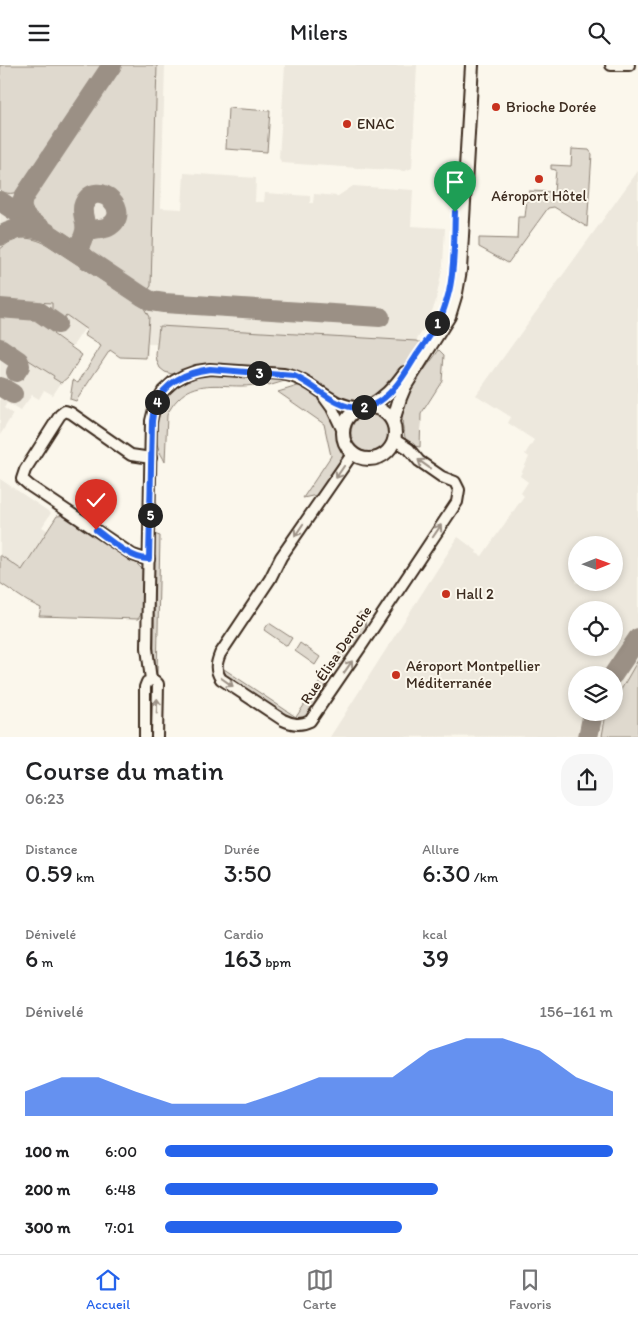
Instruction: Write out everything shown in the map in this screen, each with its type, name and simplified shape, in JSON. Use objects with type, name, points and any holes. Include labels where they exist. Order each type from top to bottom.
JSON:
[{"type":"main road","points":[[365,407],[377,407],[384,411],[393,421],[396,430],[395,440],[391,448],[377,458],[360,458],[353,453],[347,447],[343,431],[348,417],[354,412],[365,407],[380,401],[390,392],[428,339],[442,314],[449,292],[452,270],[465,65]]},
{"type":"main road","points":[[393,421],[405,386],[449,316],[456,293],[460,271],[472,65]]},
{"type":"street","points":[[611,65],[628,65]]},
{"type":"street","points":[[151,680],[147,648],[152,421],[155,405],[163,391],[174,381],[185,375],[210,369],[283,374],[304,380],[337,402],[348,406],[365,407]]},
{"type":"street","points":[[318,391],[332,408],[343,431]]},
{"type":"street","points":[[149,559],[133,555],[22,479],[40,446],[60,415],[65,411],[71,413],[131,455],[151,458]]},
{"type":"street","name":"Rue Élisa Deroche","points":[[353,453],[280,557],[270,579],[217,661],[216,669],[221,679],[283,720],[297,725],[310,721],[457,502],[458,484],[442,477],[419,461],[409,449],[395,440]]},
{"type":"street","points":[[145,737],[145,687],[147,682],[151,680]]},
{"type":"street","points":[[151,680],[158,684],[156,737]]},
{"type":"shaded area","points":[[0,65],[165,65],[161,208],[182,209],[184,173],[256,178],[255,202],[264,202],[265,193],[310,196],[310,203],[313,203],[314,194],[338,196],[353,186],[413,190],[411,226],[445,228],[443,265],[435,304],[426,325],[416,341],[394,371],[156,355],[156,344],[148,344],[148,355],[123,354],[85,328],[72,347],[53,334],[53,378],[61,383],[53,395],[44,390],[39,399],[32,395],[20,411],[7,403],[4,408],[13,414],[0,435]]},
{"type":"shaded area","points":[[0,65],[104,65],[21,190],[10,193],[0,190]]},
{"type":"shaded area","points":[[119,65],[157,65],[151,286],[148,290],[86,248],[95,235],[114,230],[121,221],[123,210],[115,194],[107,190],[98,189],[90,190],[83,195],[76,209],[80,226],[72,238],[34,213],[31,206],[32,194]]},
{"type":"shaded area","name":"ENAC","points":[[285,65],[417,65],[412,168],[405,171],[282,163],[279,158]]},
{"type":"shaded area","points":[[228,108],[270,111],[267,152],[226,149]]},
{"type":"shaded area","points":[[572,149],[589,150],[592,154],[587,227],[554,207],[548,208],[508,263],[479,247],[479,238],[517,239],[518,217],[525,217],[529,191],[554,192],[556,170],[551,169],[551,165],[571,166]]},
{"type":"shaded area","points":[[638,171],[638,736],[330,737],[458,537],[482,556],[524,496],[521,493],[528,482],[520,476],[529,457],[525,454],[534,440],[508,423],[511,417],[476,395]]},
{"type":"shaded area","points":[[21,238],[34,239],[46,244],[144,308],[149,317],[146,358],[120,357],[110,350],[76,401],[70,399],[73,380],[78,383],[101,346],[84,335],[87,330],[66,315],[61,322],[51,316],[52,303],[0,300],[0,249],[8,243]]},
{"type":"shaded area","points":[[0,317],[43,320],[56,329],[53,334],[82,355],[68,377],[61,383],[53,378],[54,376],[0,342]]},
{"type":"shaded area","points":[[159,326],[416,341],[422,343],[394,383],[369,401],[350,403],[318,385],[308,376],[296,371],[203,366],[179,373],[165,372],[160,368],[156,355]]},
{"type":"shaded area","points":[[439,350],[444,355],[442,381],[421,414],[420,447],[408,445],[403,431],[402,417],[404,405],[415,383]]},
{"type":"shaded area","points":[[208,375],[288,380],[268,386],[264,383],[244,386],[215,385],[199,387],[185,393],[178,399],[167,415],[165,462],[157,440],[158,420],[165,401],[171,393],[187,381]]},
{"type":"shaded area","points":[[301,385],[312,390],[331,413],[337,427],[343,458],[327,485],[317,495],[303,498],[331,456],[324,424],[278,392]]},
{"type":"shaded area","points":[[370,414],[377,415],[383,420],[388,426],[388,440],[383,446],[377,451],[370,452],[363,451],[357,446],[352,440],[351,433],[352,426],[357,420],[363,415]]},
{"type":"shaded area","points":[[0,479],[51,513],[42,527],[78,550],[0,581]]},
{"type":"shaded area","points":[[68,515],[136,563],[144,571],[143,603],[141,615],[138,619],[39,616],[41,608],[0,583],[0,555],[22,570],[57,516]]},
{"type":"shaded area","points":[[154,534],[160,536],[157,676],[154,664]]},
{"type":"shaded area","points":[[360,612],[365,616],[366,634],[344,668],[334,661],[361,620],[357,616]]},
{"type":"shaded area","points":[[269,623],[292,638],[287,646],[264,630]]},
{"type":"shaded area","points":[[300,643],[320,657],[315,665],[295,651]]},
{"type":"shaded area","points":[[638,660],[638,736],[602,736],[605,721],[623,721],[623,686]]},
{"type":"shaded area","points":[[224,669],[296,717],[324,676],[334,683],[305,720],[296,720],[261,699],[224,673]]},
{"type":"taxiway","points":[[29,220],[21,209],[25,195],[112,65]]},
{"type":"taxiway","points":[[85,232],[108,227],[115,221],[116,206],[111,199],[97,194],[90,196],[84,204],[85,227],[80,251],[86,259]]},
{"type":"taxiway","points":[[0,201],[151,301],[380,317]]},
{"type":"taxiway","points":[[0,236],[21,228],[43,231]]},
{"type":"taxiway","points":[[0,308],[38,311],[57,324]]},
{"type":"taxiway","points":[[0,348],[19,361],[20,366],[16,372]]},
{"type":"taxiway","points":[[0,387],[13,394]]},
{"type":"taxiway","points":[[619,666],[638,638]]},
{"type":"taxiway","points":[[588,737],[591,721]]},
{"type":"place","name":"Brioche Dorée","points":[[496,107]]},
{"type":"place","name":"ENAC","points":[[347,124]]},
{"type":"place","name":"Aéroport Hôtel","points":[[539,179]]},
{"type":"place","name":"Hall 2","points":[[446,594]]},
{"type":"place","name":"Aéroport Montpellier Méditerranée","points":[[396,675]]},
{"type":"route","points":[[96,530],[133,555],[149,559],[152,421],[155,405],[163,391],[174,381],[185,375],[210,369],[283,374],[304,380],[318,391],[348,406],[370,407],[380,401],[403,376],[442,314],[449,292],[452,270],[455,212]]}]
